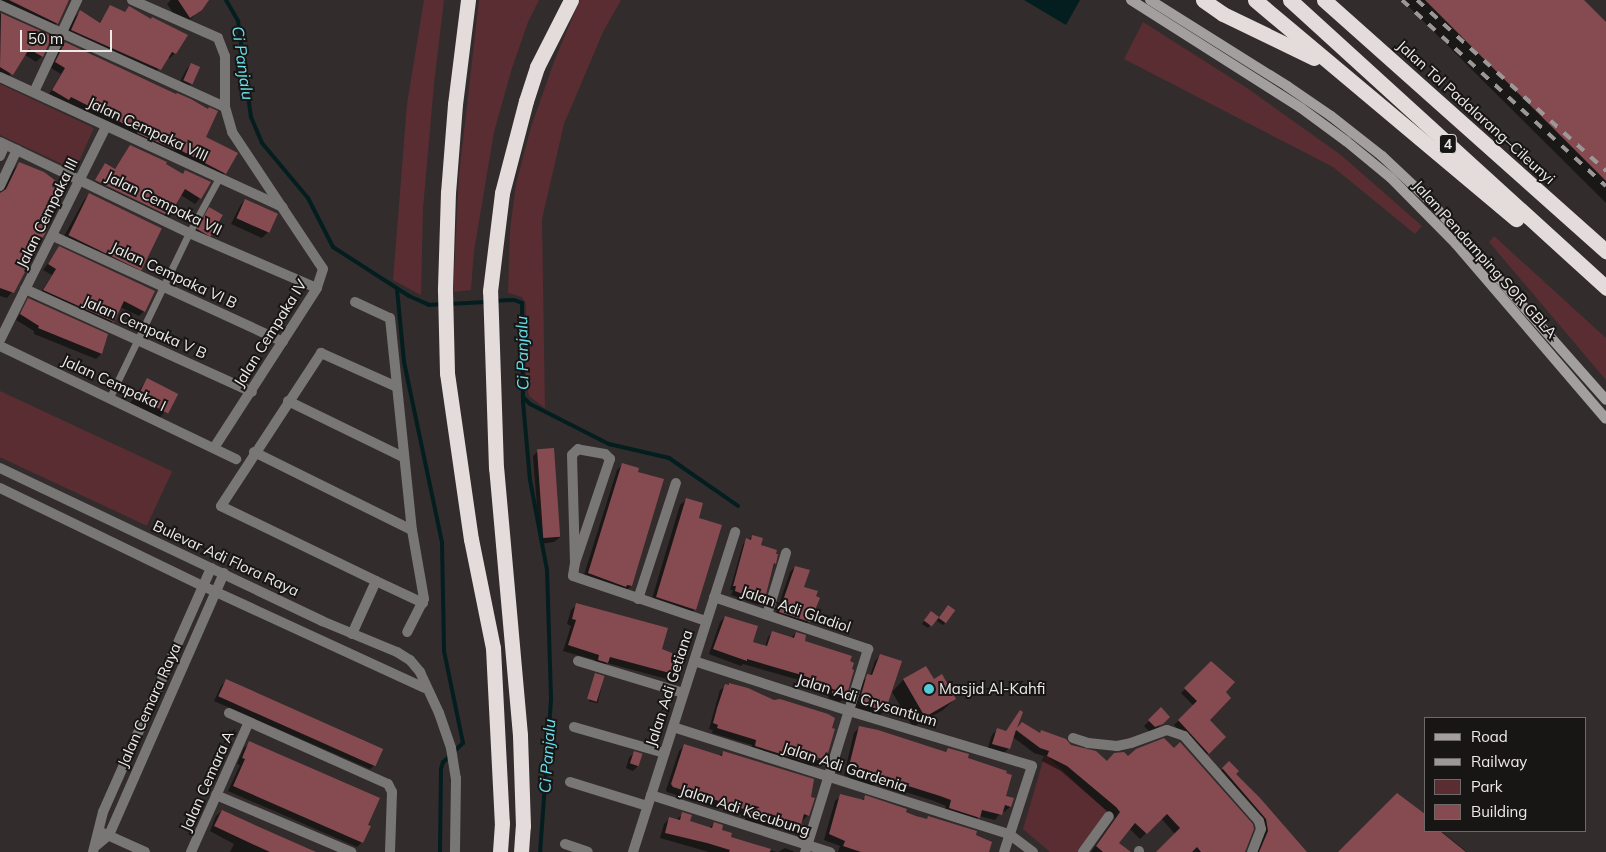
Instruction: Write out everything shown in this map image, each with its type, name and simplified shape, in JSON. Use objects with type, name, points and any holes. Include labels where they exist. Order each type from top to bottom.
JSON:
[{"type":"highway","points":[[468,0],[455,104],[448,192],[445,290],[447,373],[471,539],[493,648],[502,823],[500,852]]},
{"type":"highway","points":[[521,852],[523,826],[520,735],[496,468],[490,291],[502,193],[526,100],[537,67],[571,0]]},
{"type":"highway","points":[[1203,0],[1231,18],[1298,49],[1354,82]]},
{"type":"highway","name":"4","points":[[1290,0],[1606,288]]},
{"type":"highway","name":"Jalan Tol Padalarang–Cileunyi","points":[[1324,0],[1606,251]]},
{"type":"highway","points":[[1339,0],[1470,130]]},
{"type":"highway","points":[[1260,4],[1510,215],[1566,253]]},
{"type":"street","points":[[34,92],[77,0]]},
{"type":"street","points":[[132,0],[218,38],[225,56],[225,107],[238,142],[283,208]]},
{"type":"street","name":"Jalan Pendamping SOR GBLA","points":[[1131,0],[1282,95],[1346,141],[1416,202],[1456,244],[1606,419]]},
{"type":"street","name":"Jalan Pendamping SOR GBLA","points":[[1150,0],[1288,86],[1353,133],[1431,202],[1606,400]]},
{"type":"street","points":[[0,5],[225,107]]},
{"type":"street","name":"Jalan Cempaka VIII","points":[[0,77],[283,208]]},
{"type":"street","points":[[1282,95],[1288,86]]},
{"type":"street","name":"Jalan Cempaka III","points":[[0,340],[106,126]]},
{"type":"street","points":[[0,156],[3,143]]},
{"type":"street","name":"Jalan Cempaka VII","points":[[3,143],[189,232],[317,288]]},
{"type":"street","points":[[0,186],[17,150]]},
{"type":"street","name":"Jalan Cempaka IV","points":[[214,448],[252,392],[317,288],[323,269],[283,208]]},
{"type":"street","name":"Jalan Cempaka VI B","points":[[53,236],[283,342]]},
{"type":"street","name":"Jalan Cempaka V B","points":[[26,290],[252,392]]},
{"type":"street","points":[[355,302],[390,318],[403,457],[423,603],[408,632]]},
{"type":"street","name":"Jalan Cempaka I","points":[[0,346],[110,397],[236,459]]},
{"type":"street","points":[[397,387],[322,353],[254,452],[221,506],[423,603]]},
{"type":"street","points":[[288,401],[403,457]]},
{"type":"street","points":[[575,563],[572,455],[578,449],[606,454],[610,459],[575,563],[573,576],[706,621]]},
{"type":"street","points":[[254,452],[412,530]]},
{"type":"street","name":"Bulevar Adi Flora Raya","points":[[0,468],[352,634],[397,652],[410,660],[420,672],[451,748],[457,808],[455,852]]},
{"type":"street","points":[[638,599],[676,483]]},
{"type":"street","points":[[0,488],[203,586],[426,688]]},
{"type":"street","name":"Jalan Adi Getiana","points":[[633,852],[735,532]]},
{"type":"street","points":[[767,615],[786,553]]},
{"type":"street","name":"Jalan Cemara Raya","points":[[95,848],[97,830],[106,806],[211,568]]},
{"type":"street","name":"Jalan Cemara Raya","points":[[95,848],[108,835],[224,573]]},
{"type":"street","points":[[352,634],[376,581]]},
{"type":"street","name":"Jalan Adi Gladiol","points":[[714,597],[868,649],[849,711]]},
{"type":"street","name":"Jalan Adi Crysantium","points":[[694,660],[849,711],[1032,766],[1010,834]]},
{"type":"street","points":[[578,662],[683,693]]},
{"type":"street","points":[[806,849],[849,711]]},
{"type":"street","points":[[229,713],[388,784],[392,792],[390,852]]},
{"type":"street","name":"Jalan Cemara A","points":[[191,852],[249,722]]},
{"type":"street","points":[[574,727],[664,753]]},
{"type":"street","name":"Jalan Adi Gardenia","points":[[672,727],[1010,834]]},
{"type":"street","points":[[1073,738],[1088,744],[1117,746],[1131,744],[1167,730],[1184,736],[1259,821],[1261,829],[1252,852]]},
{"type":"street","points":[[570,782],[648,806]]},
{"type":"street","points":[[216,795],[351,852]]},
{"type":"street","name":"Jalan Adi Kecubung","points":[[651,795],[806,849],[830,852]]},
{"type":"street","points":[[1083,852],[1109,816]]},
{"type":"street","points":[[97,830],[145,852]]},
{"type":"street","points":[[1004,852],[1010,834],[1033,852]]},
{"type":"street","points":[[565,844],[588,852]]},
{"type":"lane","points":[[110,397],[189,232],[218,178]]},
{"type":"green space","points":[[424,0],[444,0],[434,84],[423,209],[421,295],[393,280],[407,104]]},
{"type":"green space","points":[[479,0],[539,0],[528,22],[512,68],[494,132],[474,251],[471,290],[453,292],[459,175]]},
{"type":"green space","points":[[580,0],[621,0],[603,32],[564,124],[542,219],[545,408],[529,396],[526,383],[526,304],[522,297],[508,293],[510,230],[516,184],[531,127],[555,59]]},
{"type":"green space","points":[[1143,22],[1247,88],[1341,155],[1422,226],[1415,234],[1333,167],[1124,59]]},
{"type":"green space","points":[[0,84],[94,128],[75,170],[0,135]]},
{"type":"green space","points":[[1494,236],[1606,338],[1606,380],[1489,242]]},
{"type":"green space","points":[[0,391],[172,471],[147,526],[0,457]]},
{"type":"green space","points":[[1045,754],[1112,816],[1083,852],[1050,852],[1023,829]]},
{"type":"water","points":[[1024,0],[1080,0],[1066,25]]},
{"type":"building","points":[[9,0],[69,0],[58,24]]},
{"type":"building","points":[[178,0],[209,0],[202,10],[190,18]]},
{"type":"building","points":[[1425,0],[1584,0],[1606,22],[1606,181]]},
{"type":"building","points":[[110,5],[125,12],[129,6],[151,19],[152,17],[188,35],[176,54],[172,52],[161,70],[71,30],[80,10],[100,23]]},
{"type":"building","points":[[1,13],[52,36],[43,57],[29,49],[13,75],[0,67]]},
{"type":"building","points":[[65,42],[176,94],[191,99],[208,109],[209,107],[218,111],[206,137],[238,153],[226,174],[176,148],[175,150],[137,133],[138,131],[71,97],[69,100],[52,90],[65,68],[55,62]]},
{"type":"building","points":[[191,63],[200,67],[192,84],[183,80]]},
{"type":"building","points":[[130,145],[167,162],[166,164],[183,174],[185,170],[211,182],[201,199],[185,189],[169,216],[95,180],[105,163],[115,169]]},
{"type":"building","points":[[19,162],[44,172],[56,181],[52,187],[57,188],[50,202],[56,205],[46,227],[48,228],[14,293],[0,288],[0,193],[6,189]]},
{"type":"building","points":[[89,193],[162,229],[141,271],[68,235]]},
{"type":"building","points":[[245,199],[278,214],[269,233],[236,218]]},
{"type":"building","points":[[209,207],[223,215],[210,237],[196,229]]},
{"type":"building","points":[[59,246],[155,291],[145,312],[124,301],[114,322],[43,290],[56,269],[48,264]]},
{"type":"building","points":[[28,298],[108,334],[102,354],[38,328],[39,326],[20,314]]},
{"type":"building","points":[[147,378],[178,394],[168,413],[137,398]]},
{"type":"building","points":[[554,448],[560,537],[543,538],[537,449]]},
{"type":"building","points":[[622,463],[639,468],[638,472],[664,479],[632,586],[627,585],[626,587],[588,573]]},
{"type":"building","points":[[686,498],[703,503],[699,518],[722,525],[696,610],[656,597]]},
{"type":"building","points":[[752,535],[763,538],[761,545],[777,550],[776,554],[778,554],[764,602],[735,591],[736,586],[733,586],[746,538],[751,540]]},
{"type":"building","points":[[795,566],[810,570],[804,587],[818,591],[816,596],[820,598],[810,622],[779,612]]},
{"type":"building","points":[[576,603],[668,628],[662,649],[682,657],[677,675],[610,657],[608,663],[598,660],[599,655],[568,645],[576,620],[572,619]]},
{"type":"building","points":[[948,605],[955,610],[946,623],[939,618]]},
{"type":"building","points":[[931,611],[939,617],[932,627],[924,621]]},
{"type":"building","points":[[725,616],[758,626],[753,642],[767,646],[772,631],[794,638],[796,632],[806,635],[805,641],[852,656],[850,661],[854,663],[852,669],[854,670],[846,698],[832,693],[833,689],[813,683],[814,680],[805,676],[747,659],[747,661],[713,649]]},
{"type":"building","points":[[880,654],[902,661],[885,712],[859,702],[867,674],[872,675]]},
{"type":"building","points":[[1211,661],[1235,682],[1226,692],[1231,698],[1210,720],[1226,737],[1209,754],[1178,720],[1197,701],[1184,688]]},
{"type":"building","name":"Masjid Al-Kahfi","points":[[926,666],[934,679],[942,674],[956,699],[925,717],[903,679]]},
{"type":"building","points":[[595,673],[605,676],[597,702],[587,699]]},
{"type":"building","points":[[226,679],[383,749],[375,766],[218,696]]},
{"type":"building","points":[[729,683],[748,688],[774,700],[780,699],[835,718],[832,728],[835,729],[828,753],[826,752],[823,761],[815,759],[813,764],[755,746],[756,740],[717,728],[718,725],[713,723],[717,708],[725,684],[729,685]]},
{"type":"building","points":[[1161,707],[1170,717],[1163,724],[1155,727],[1148,720]]},
{"type":"building","points":[[1020,710],[1023,712],[1017,728],[1022,722],[1040,733],[1041,730],[1066,739],[1071,745],[1096,751],[1107,761],[1114,753],[1124,752],[1128,756],[1136,749],[1164,738],[1174,748],[1180,742],[1253,824],[1254,829],[1245,852],[1201,852],[1197,847],[1192,852],[1156,852],[1180,828],[1167,814],[1147,834],[1135,823],[1119,843],[1131,852],[1103,852],[1096,846],[1120,812],[1116,807],[1067,766],[1047,756],[1049,751],[1040,748],[1016,730],[1010,749],[992,744],[997,728],[1006,731]]},
{"type":"building","points":[[859,726],[878,730],[946,752],[948,748],[969,754],[968,758],[1007,771],[1006,773],[1012,775],[1006,796],[1014,798],[1011,807],[1005,805],[1002,815],[982,810],[980,818],[949,808],[951,800],[940,796],[883,778],[878,777],[877,782],[853,775],[854,772],[848,770]]},
{"type":"building","points":[[249,741],[380,798],[368,825],[371,826],[363,843],[233,786],[245,759],[242,758]]},
{"type":"building","points":[[684,744],[722,756],[723,751],[814,779],[811,797],[815,798],[809,816],[804,814],[801,825],[777,822],[762,817],[761,821],[748,817],[750,811],[673,787],[671,784]]},
{"type":"building","points":[[634,751],[643,754],[639,766],[630,763]]},
{"type":"building","points":[[1229,761],[1239,771],[1236,774],[1260,798],[1307,852],[1259,852],[1268,831],[1266,819],[1222,768]]},
{"type":"building","points":[[1397,793],[1424,813],[1424,832],[1441,832],[1466,852],[1338,852]]},
{"type":"building","points":[[840,794],[864,800],[865,795],[907,809],[906,812],[916,816],[927,819],[928,816],[977,831],[976,835],[992,842],[989,852],[861,852],[843,846],[845,841],[829,834]]},
{"type":"building","points":[[222,810],[316,852],[270,852],[214,826]]},
{"type":"building","points":[[682,812],[692,815],[690,821],[712,828],[714,822],[723,825],[722,830],[732,833],[731,837],[771,849],[770,852],[729,852],[730,850],[707,843],[665,833],[669,817],[680,820]]},
{"type":"waterway","name":"Ci Panjalu","points":[[226,0],[238,21],[251,117],[262,143],[308,198],[333,247],[409,296],[429,305],[442,304]]},
{"type":"waterway","points":[[397,289],[404,362],[442,543],[444,651],[463,743],[443,762],[441,769],[440,852]]},
{"type":"waterway","name":"Ci Panjalu","points":[[493,301],[514,300],[522,303],[523,402],[530,480],[547,570],[551,700],[540,852]]},
{"type":"waterway","name":"Ci Panjalu","points":[[449,304],[486,302]]},
{"type":"waterway","points":[[523,397],[530,404],[609,444],[669,458],[738,506]]},
{"type":"railway","points":[[1402,0],[1606,186]]},
{"type":"railway","points":[[1417,0],[1606,171]]},
{"type":"place","name":"Masjid Al-Kahfi","points":[[929,689]]}]
